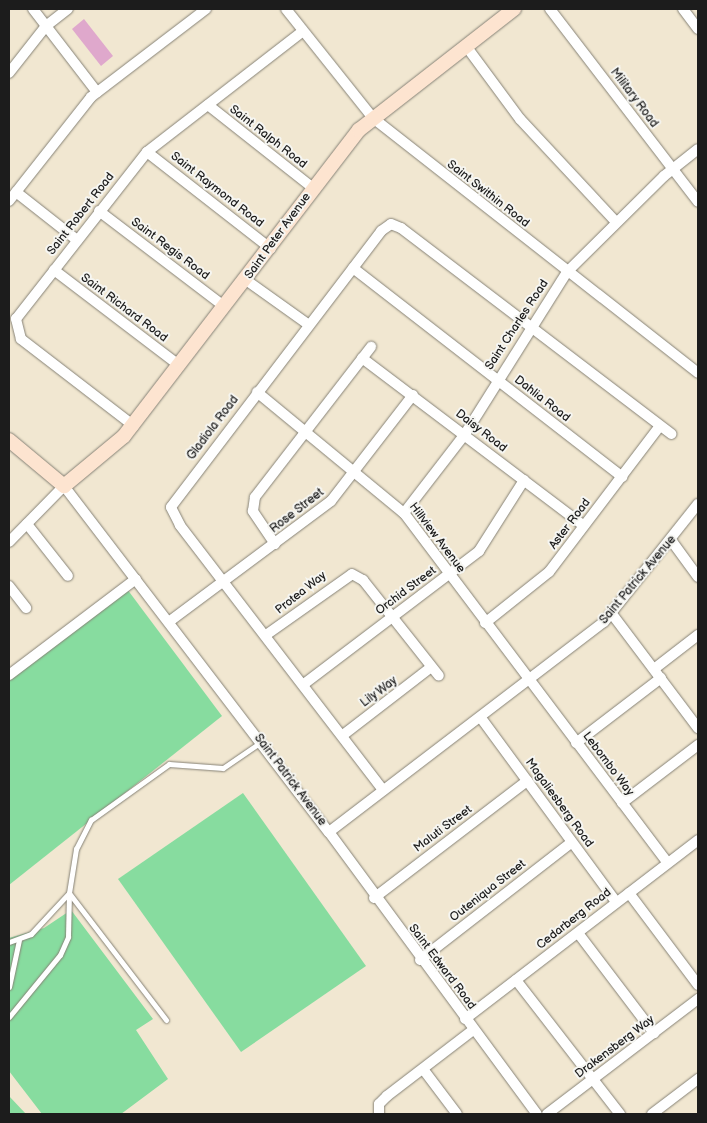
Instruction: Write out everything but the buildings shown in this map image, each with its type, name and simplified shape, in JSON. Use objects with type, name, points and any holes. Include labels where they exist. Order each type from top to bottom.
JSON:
[{"type":"street","points":[[34,9],[97,92]]},
{"type":"street","points":[[9,73],[46,26],[68,9]]},
{"type":"street","points":[[9,201],[97,92],[206,9]]},
{"type":"street","name":"Saint Swithin Road","points":[[286,9],[373,118],[698,373]]},
{"type":"street","name":"Saint Peter Avenue","points":[[64,486],[134,426],[271,249],[333,158],[373,118],[514,9]]},
{"type":"street","name":"Military Road","points":[[550,9],[698,202]]},
{"type":"street","points":[[683,9],[698,29]]},
{"type":"street","name":"Saint Robert Road","points":[[134,426],[17,334],[16,319],[147,152],[303,31]]},
{"type":"street","points":[[466,46],[520,119],[616,222]]},
{"type":"street","name":"Saint Ralph Road","points":[[208,105],[313,188]]},
{"type":"street","name":"Saint Charles Road","points":[[404,513],[465,434],[530,325],[567,272],[672,168],[698,149]]},
{"type":"street","name":"Saint Raymond Road","points":[[147,152],[271,249]]},
{"type":"street","points":[[16,192],[77,240]]},
{"type":"street","name":"Saint Regis Road","points":[[99,211],[225,307]]},
{"type":"street","name":"Gladiola Road","points":[[382,790],[343,735],[225,582],[171,507],[381,231],[396,225],[530,325]]},
{"type":"street","name":"Dahlia Road","points":[[352,268],[622,477]]},
{"type":"street","name":"Saint Richard Road","points":[[54,270],[180,366]]},
{"type":"street","points":[[246,280],[308,325]]},
{"type":"street","points":[[530,325],[671,434]]},
{"type":"street","points":[[275,544],[255,516],[253,502],[371,347]]},
{"type":"street","name":"Daisy Road","points":[[362,358],[414,395],[584,526]]},
{"type":"street","name":"Hillview Avenue","points":[[257,392],[356,470],[404,513],[529,681]]},
{"type":"street","name":"Rose Street","points":[[170,621],[225,582],[331,501],[414,395]]},
{"type":"street","name":"Aster Road","points":[[485,623],[548,572],[660,426]]},
{"type":"street","name":"Saint Patrick Avenue","points":[[9,440],[64,486],[170,621],[329,832],[382,790],[481,718],[612,614],[698,504]]},
{"type":"street","name":"Orchid Street","points":[[304,684],[484,545],[524,480]]},
{"type":"street","points":[[9,542],[64,486]]},
{"type":"street","points":[[27,524],[68,576]]},
{"type":"street","points":[[671,540],[698,577]]},
{"type":"street","name":"Protea Way","points":[[266,635],[352,574],[363,580],[392,617]]},
{"type":"street","points":[[9,675],[136,579]]},
{"type":"street","points":[[9,586],[26,608]]},
{"type":"street","points":[[612,614],[698,728]]},
{"type":"street","points":[[392,617],[438,676]]},
{"type":"street","points":[[654,669],[698,635]]},
{"type":"street","name":"Lily Way","points":[[343,735],[430,668]]},
{"type":"street","points":[[576,743],[661,678]]},
{"type":"street","name":"Lebombo Way","points":[[529,681],[668,863]]},
{"type":"street","name":"Magaliesberg Road","points":[[481,718],[616,902]]},
{"type":"street","points":[[622,803],[698,745]]},
{"type":"street","name":"Maluti Street","points":[[374,898],[527,781]]},
{"type":"street","name":"Saint Edward Road","points":[[329,832],[374,898],[537,1114]]},
{"type":"street","name":"Cedarberg Road","points":[[465,1019],[698,840]]},
{"type":"street","name":"Outeniqua Street","points":[[420,960],[572,842]]},
{"type":"street","points":[[629,893],[698,984]]},
{"type":"street","points":[[578,933],[654,1032]]},
{"type":"street","points":[[516,980],[620,1114]]},
{"type":"street","name":"Drakensberg Way","points":[[547,1114],[698,999]]},
{"type":"street","points":[[379,1114],[379,1104],[473,1030]]},
{"type":"street","points":[[423,1068],[457,1114]]},
{"type":"street","points":[[652,1114],[698,1078]]},
{"type":"lane","points":[[9,1017],[60,955],[68,937],[69,893],[76,849],[91,820],[169,764],[223,768],[261,742]]},
{"type":"lane","points":[[9,942],[19,940],[31,934],[69,893]]},
{"type":"lane","points":[[69,893],[166,1020]]},
{"type":"lane","points":[[9,987],[19,940]]},
{"type":"green space","points":[[127,589],[222,716],[9,885],[9,681]]},
{"type":"green space","points":[[243,793],[366,966],[241,1052],[118,879]]},
{"type":"green space","points":[[71,910],[153,1019],[136,1030],[168,1079],[121,1114],[42,1114],[9,1071],[9,938],[44,928]]},
{"type":"green space","points":[[9,1096],[26,1114],[9,1114]]}]
